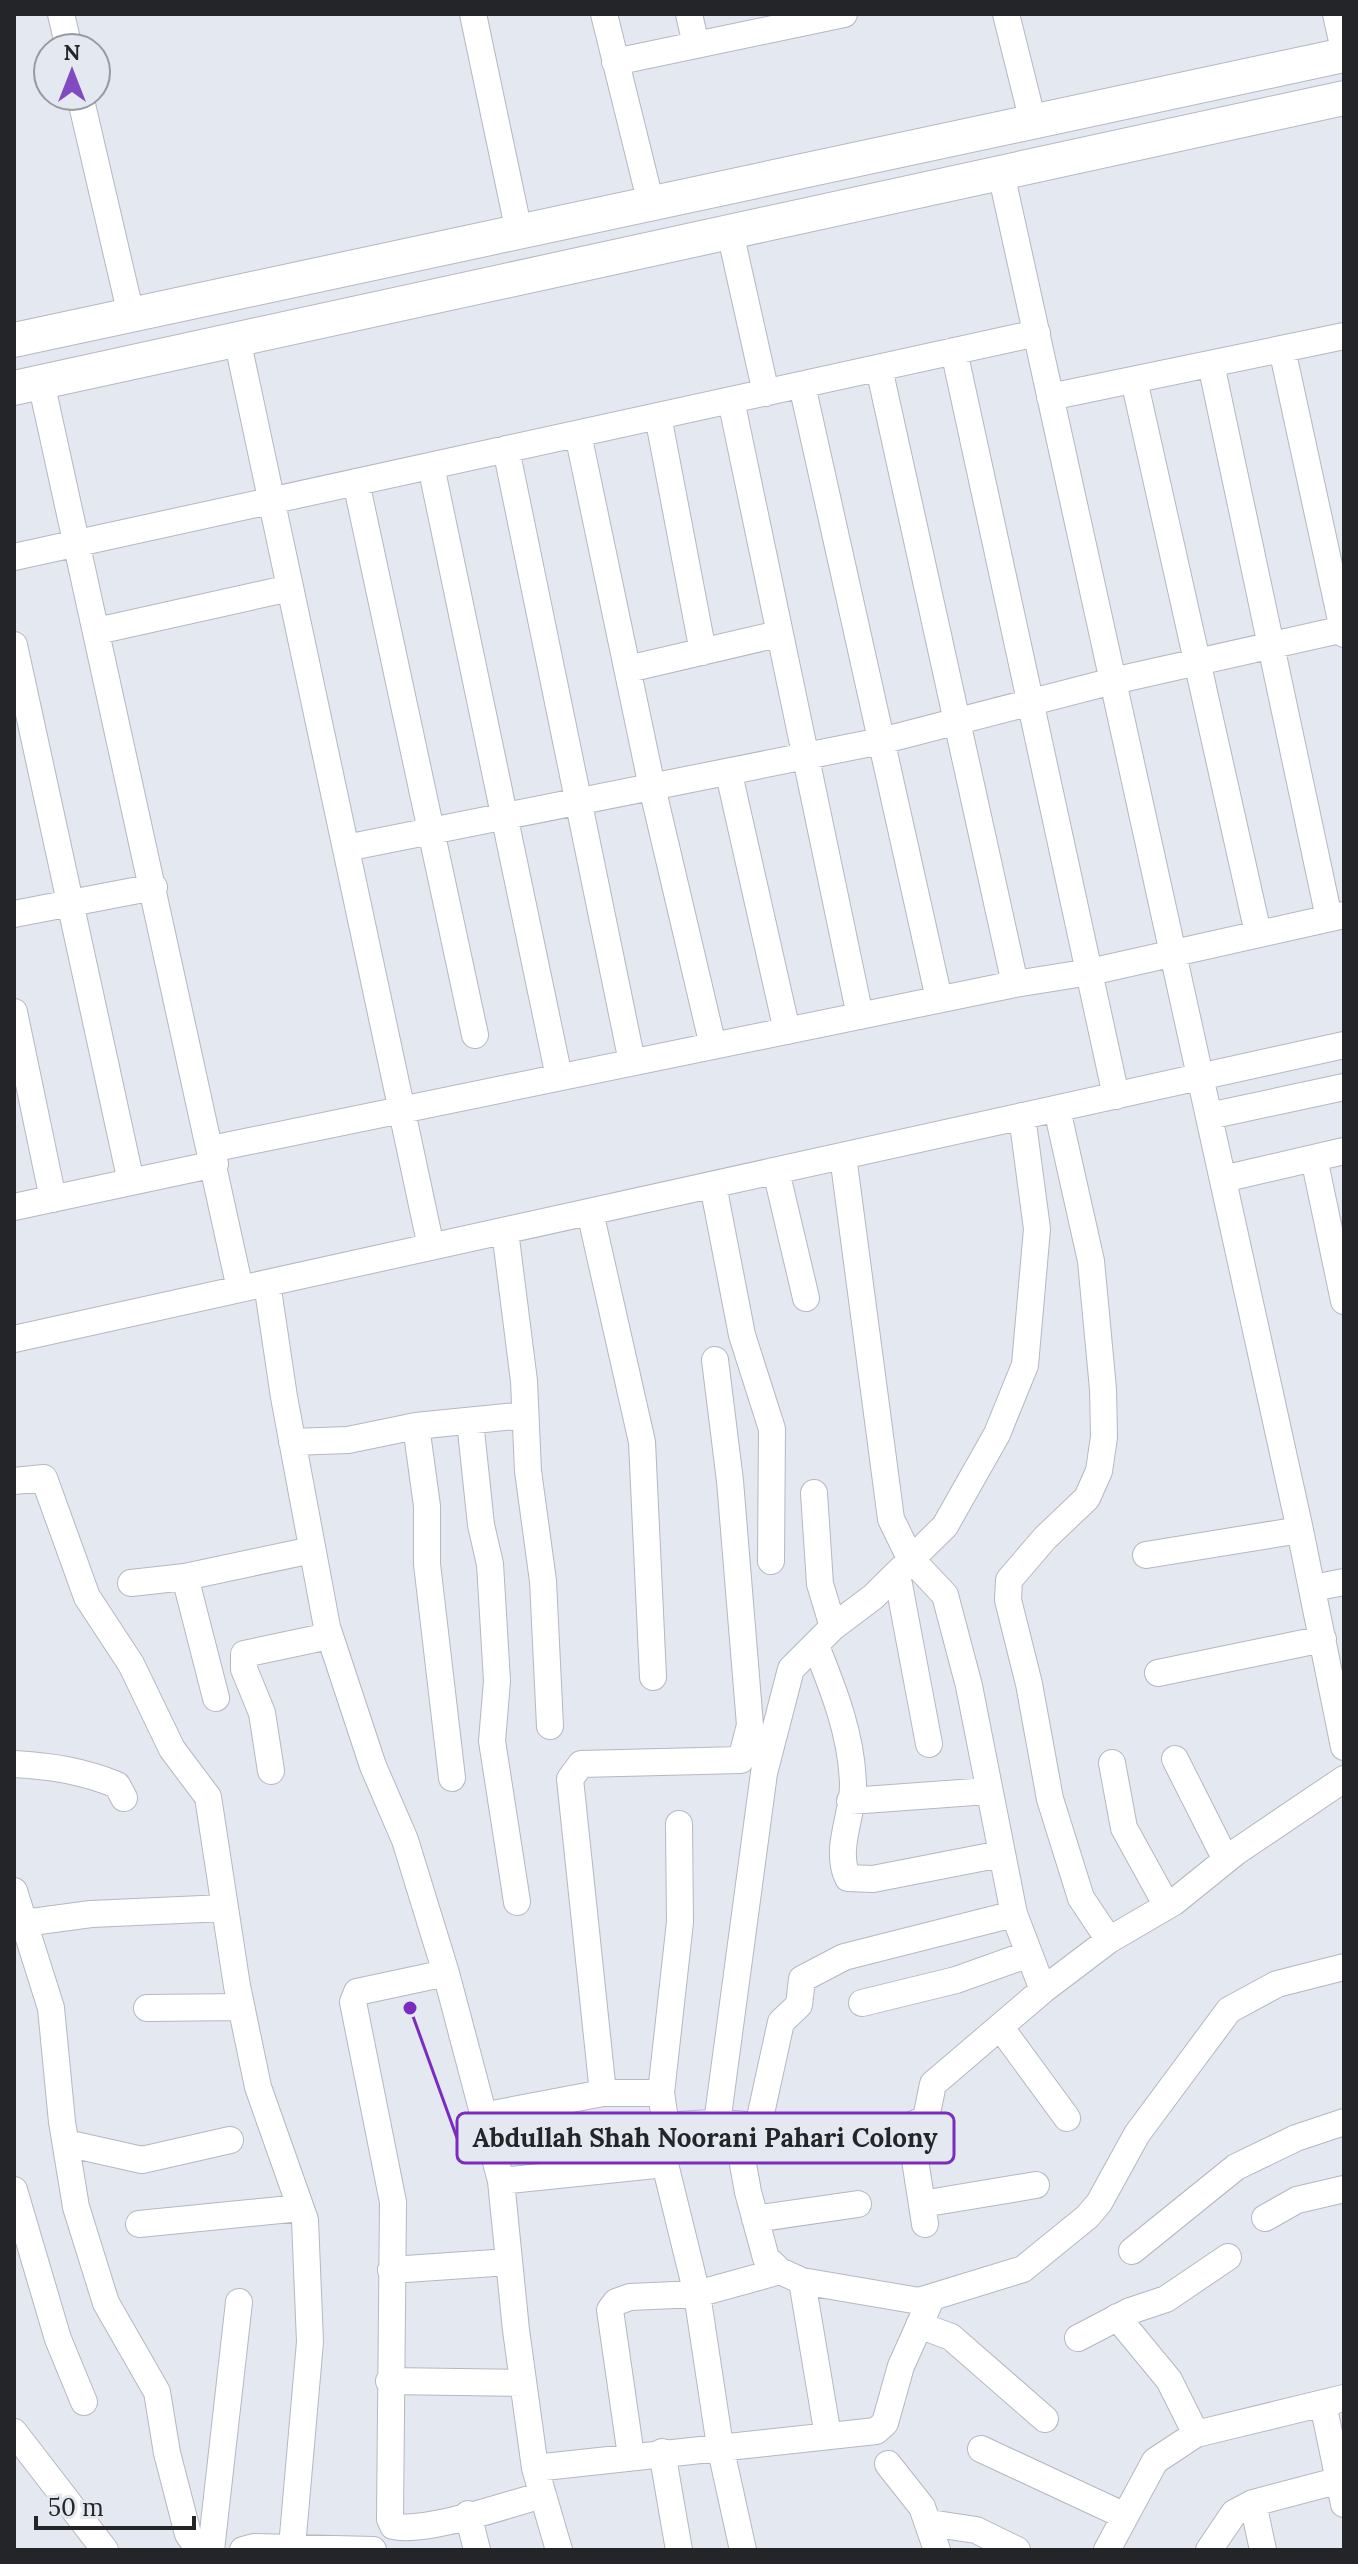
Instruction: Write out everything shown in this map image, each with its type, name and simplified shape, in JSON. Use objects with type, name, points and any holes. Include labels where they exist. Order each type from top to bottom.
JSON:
[{"type":"main road","points":[[14,338],[651,204],[1344,53]]},
{"type":"main road","points":[[28,385],[1344,98]]},
{"type":"street","points":[[473,14],[519,232]]},
{"type":"street","points":[[604,14],[651,204]]},
{"type":"street","points":[[689,14],[696,45]]},
{"type":"street","points":[[615,62],[696,45],[774,21],[844,14]]},
{"type":"street","points":[[1006,14],[1033,122]]},
{"type":"street","points":[[1336,14],[1344,53]]},
{"type":"street","points":[[84,112],[131,315]]},
{"type":"street","points":[[1001,173],[1313,1588],[1344,1747]]},
{"type":"street","points":[[730,232],[766,393]]},
{"type":"street","points":[[14,557],[1037,333]]},
{"type":"street","points":[[1050,397],[1344,336]]},
{"type":"street","points":[[237,339],[404,1109],[431,1247]]},
{"type":"street","points":[[346,848],[578,800],[729,774],[881,741],[1030,705],[1113,681],[1344,630],[1282,349]]},
{"type":"street","points":[[954,351],[1116,1096]]},
{"type":"street","points":[[14,1207],[131,1182],[213,1157],[404,1109],[939,999],[1090,972],[1337,917],[1270,647],[1211,364]]},
{"type":"street","points":[[879,368],[1015,984]]},
{"type":"street","points":[[1134,380],[1258,933]]},
{"type":"street","points":[[28,385],[77,543],[240,1289]]},
{"type":"street","points":[[802,385],[939,999]]},
{"type":"street","points":[[731,400],[860,1016]]},
{"type":"street","points":[[658,416],[703,652]]},
{"type":"street","points":[[578,434],[652,787],[713,1046]]},
{"type":"street","points":[[506,449],[632,1062]]},
{"type":"street","points":[[431,466],[559,1077]]},
{"type":"street","points":[[356,482],[475,1035]]},
{"type":"street","points":[[97,631],[290,588]]},
{"type":"street","points":[[628,669],[778,634]]},
{"type":"street","points":[[14,645],[131,1182]]},
{"type":"street","points":[[729,774],[787,1031]]},
{"type":"street","points":[[14,914],[154,887]]},
{"type":"street","points":[[14,1012],[53,1199]]},
{"type":"street","points":[[14,1339],[1344,1045]]},
{"type":"street","points":[[1209,1116],[1344,1087]]},
{"type":"street","points":[[1057,1109],[1091,1261],[1103,1389],[1104,1437],[1099,1471],[1087,1498],[1045,1538],[1009,1580],[1008,1600],[1029,1684],[1050,1799],[1081,1898],[1109,1940]]},
{"type":"street","points":[[1022,1116],[1037,1229],[1025,1365],[997,1434],[945,1526],[791,1669],[764,1773],[737,2125],[755,2219],[766,2258],[791,2276],[899,2300],[932,2297],[1023,2269],[1087,2217],[1099,2203],[1137,2134],[1229,2010],[1277,1984],[1344,1967]]},
{"type":"street","points":[[1223,1179],[1344,1151]]},
{"type":"street","points":[[843,1156],[891,1519],[903,1566],[929,1744]]},
{"type":"street","points":[[1314,1158],[1344,1301]]},
{"type":"street","points":[[776,1171],[806,1298]]},
{"type":"street","points":[[713,1185],[742,1335],[772,1429],[771,1561]]},
{"type":"street","points":[[590,1212],[642,1442],[653,1677]]},
{"type":"street","points":[[505,1231],[528,1471],[543,1581],[550,1726]]},
{"type":"street","points":[[267,1283],[292,1442],[329,1636],[373,1766],[405,1840],[446,1973],[501,2181],[535,2468],[559,2550]]},
{"type":"street","points":[[603,2093],[570,1779],[581,1764],[741,1760],[750,1725],[730,1481],[715,1360]]},
{"type":"street","points":[[292,1442],[348,1440],[416,1426],[525,1415]]},
{"type":"street","points":[[470,1421],[481,1525],[490,1564],[497,1681],[492,1741],[517,1902]]},
{"type":"street","points":[[416,1426],[427,1506],[427,1564],[452,1778]]},
{"type":"street","points":[[14,1481],[44,1478],[87,1597],[131,1664],[172,1749],[208,1797],[241,2007],[258,2087],[305,2220],[310,2342],[292,2547]]},
{"type":"street","points":[[814,1493],[825,1637],[848,1746],[853,1787],[841,1865],[848,1878],[873,1879],[1001,1854]]},
{"type":"street","points":[[1146,1555],[1300,1530]]},
{"type":"street","points":[[131,1583],[185,1577],[312,1550]]},
{"type":"street","points":[[903,1566],[945,1595],[969,1686],[1014,1914],[1043,1990]]},
{"type":"street","points":[[185,1577],[216,1698]]},
{"type":"street","points":[[1313,1588],[1344,1582]]},
{"type":"street","points":[[271,1771],[262,1713],[244,1669],[244,1654],[329,1636]]},
{"type":"street","points":[[1158,1673],[1323,1639]]},
{"type":"street","points":[[1175,1759],[1226,1860]]},
{"type":"street","points":[[1112,1763],[1124,1828],[1167,1906]]},
{"type":"street","points":[[14,1764],[59,1766],[96,1776],[117,1785],[124,1798]]},
{"type":"street","points":[[666,2126],[737,2125],[823,2133],[910,2128],[926,2118],[933,2084],[1043,1990],[1109,1940],[1167,1906],[1226,1860],[1344,1779]]},
{"type":"street","points":[[850,1801],[988,1791]]},
{"type":"street","points":[[679,1824],[680,1922],[661,2093],[666,2126],[665,2164],[697,2294],[720,2446],[743,2550]]},
{"type":"street","points":[[14,1891],[51,2008],[76,2207],[106,2303],[157,2392],[167,2453],[188,2534],[199,2550]]},
{"type":"street","points":[[24,1923],[91,1914],[225,1908]]},
{"type":"street","points":[[737,2125],[781,2022],[799,2005],[802,1979],[844,1957],[1014,1914]]},
{"type":"street","points":[[862,2003],[956,1980],[1029,1954]]},
{"type":"street","points":[[381,2550],[393,2526],[390,2519],[389,2381],[393,2202],[353,2002],[357,1992],[446,1973]]},
{"type":"street","points":[[147,2008],[241,2007]]},
{"type":"street","points":[[1001,2028],[1067,2118]]},
{"type":"street","points":[[482,2116],[603,2093],[661,2093]]},
{"type":"street","points":[[1132,2251],[1236,2167],[1296,2138],[1344,2122]]},
{"type":"street","points":[[910,2128],[923,2214],[1036,2185]]},
{"type":"street","points":[[66,2143],[142,2160],[230,2140]]},
{"type":"street","points":[[501,2181],[665,2164]]},
{"type":"street","points":[[1265,2218],[1297,2200],[1344,2189]]},
{"type":"street","points":[[14,2190],[58,2339],[84,2402]]},
{"type":"street","points":[[755,2219],[858,2204]]},
{"type":"street","points":[[139,2224],[300,2208]]},
{"type":"street","points":[[1078,2338],[1117,2317],[1166,2299],[1228,2257]]},
{"type":"street","points":[[391,2270],[509,2262]]},
{"type":"street","points":[[631,2456],[610,2310],[616,2302],[630,2297],[697,2294],[791,2276]]},
{"type":"street","points":[[791,2276],[828,2436]]},
{"type":"street","points":[[535,2468],[883,2428],[901,2366],[932,2297]]},
{"type":"street","points":[[211,2550],[239,2302]]},
{"type":"street","points":[[1117,2317],[1169,2380],[1196,2434]]},
{"type":"street","points":[[919,2325],[951,2337],[988,2365],[1045,2419]]},
{"type":"street","points":[[389,2381],[523,2383]]},
{"type":"street","points":[[1107,2550],[1155,2461],[1196,2434],[1333,2401],[1342,2488],[1253,2503],[1234,2513],[1209,2550]]},
{"type":"street","points":[[14,2432],[105,2550]]},
{"type":"street","points":[[981,2449],[1125,2516]]},
{"type":"street","points":[[662,2452],[679,2550]]},
{"type":"street","points":[[888,2464],[922,2507],[937,2550]]},
{"type":"street","points":[[393,2526],[428,2525],[543,2495]]},
{"type":"street","points":[[1253,2503],[1263,2550]]},
{"type":"street","points":[[468,2514],[477,2550]]},
{"type":"street","points":[[930,2523],[976,2530],[1017,2550]]},
{"type":"street","points":[[243,2550],[292,2547],[373,2550]]},
{"type":"place","name":"Abdullah Shah Noorani Pahari Colony","points":[[410,2008]]}]
